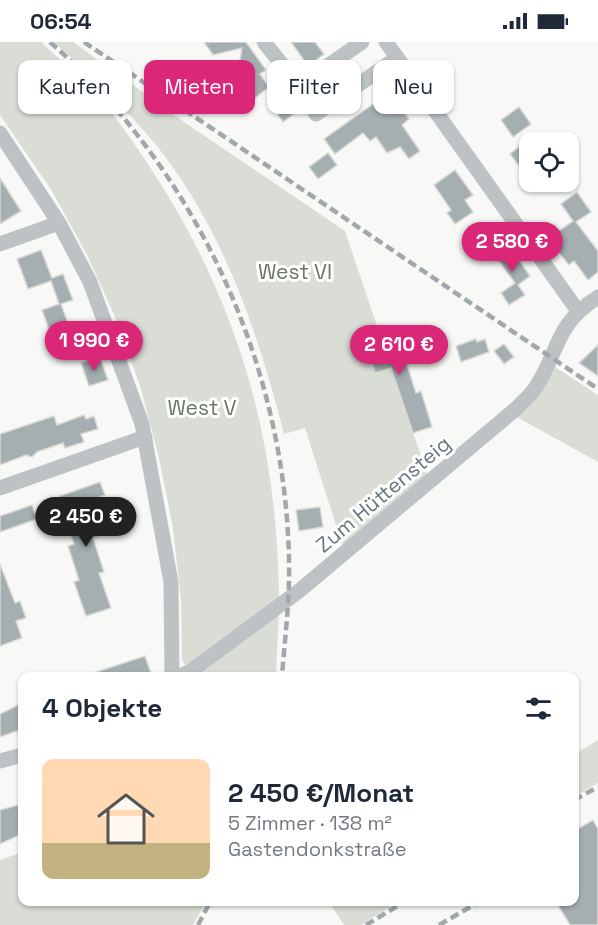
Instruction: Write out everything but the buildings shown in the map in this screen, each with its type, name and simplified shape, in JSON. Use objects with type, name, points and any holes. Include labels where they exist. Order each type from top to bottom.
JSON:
[{"type":"street","points":[[264,42],[278,60]]},
{"type":"street","points":[[337,60],[363,42]]},
{"type":"street","points":[[386,42],[578,311]]},
{"type":"street","points":[[361,83],[397,58]]},
{"type":"street","points":[[0,132],[59,223],[90,282],[146,437],[171,582],[172,672]]},
{"type":"street","points":[[0,244],[59,223]]},
{"type":"street","name":"Zum Hüttensteig","points":[[189,672],[299,591],[517,408],[536,387],[559,337],[578,311],[598,297]]},
{"type":"street","points":[[0,488],[146,437]]},
{"type":"street","points":[[0,761],[18,757]]},
{"type":"green space","name":"West V","points":[[0,42],[41,42],[60,60],[18,60],[18,114],[112,114],[153,172],[186,228],[214,285],[237,343],[255,403],[268,465],[276,530],[279,598],[186,667],[182,660],[181,600],[173,528],[159,458],[141,389],[117,321],[87,255],[52,191],[0,115]]},
{"type":"green space","name":"West VI","points":[[54,42],[73,42],[98,60],[73,60]]},
{"type":"green space","name":"West VI","points":[[132,84],[144,93],[144,114],[173,114],[345,231],[428,477],[343,547],[305,428],[284,434],[250,320],[219,246],[179,177],[156,145],[128,114],[132,114]]},
{"type":"green space","points":[[552,365],[598,395],[598,462],[515,416]]},
{"type":"green space","points":[[279,608],[276,672],[194,672]]},
{"type":"green space","points":[[598,740],[598,783],[579,794],[579,752]]},
{"type":"green space","points":[[18,853],[18,906],[204,906],[193,925],[0,925],[0,860]]},
{"type":"green space","points":[[332,906],[392,906],[361,925],[344,925]]},
{"type":"railway","points":[[50,42],[102,93],[148,150],[189,211],[223,276],[250,344],[270,414],[284,486],[289,574],[282,672]]},
{"type":"railway","points":[[84,42],[598,389]]},
{"type":"railway","points":[[579,797],[598,787]]},
{"type":"railway","points":[[198,925],[208,906]]},
{"type":"railway","points":[[366,925],[397,906]]},
{"type":"railway","points":[[439,925],[472,906]]}]
